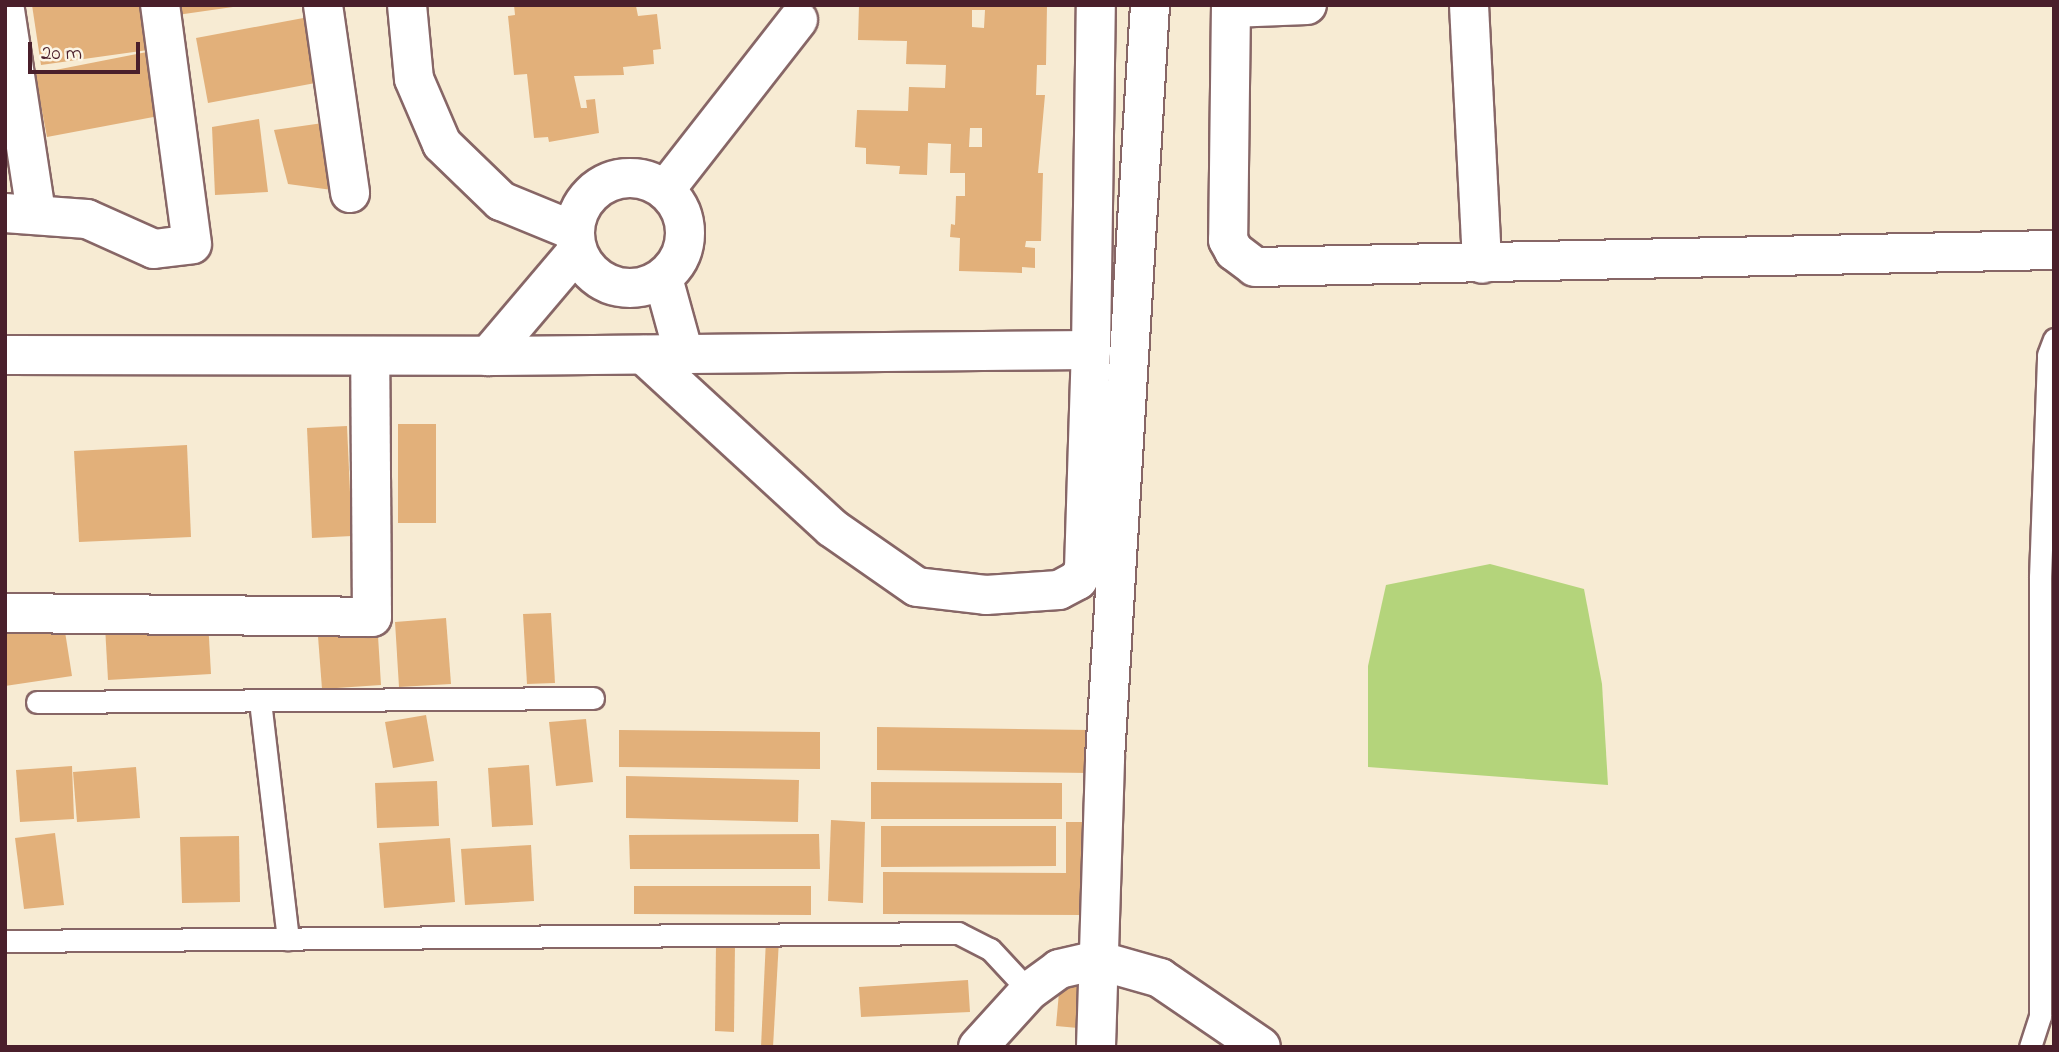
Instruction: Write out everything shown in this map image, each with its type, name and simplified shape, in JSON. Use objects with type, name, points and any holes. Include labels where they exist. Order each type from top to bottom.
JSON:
[{"type":"street","points":[[5,10],[21,213],[88,219],[154,249],[192,244],[160,5]]},
{"type":"street","points":[[323,5],[350,193]]},
{"type":"street","points":[[407,5],[414,79],[442,144],[501,201],[575,241],[585,267],[614,286],[631,289],[663,278],[679,259],[686,235],[677,203],[665,190],[650,181],[615,179],[586,199],[575,241],[488,356]]},
{"type":"street","points":[[644,355],[832,528],[881,565],[917,587],[986,595],[1059,590],[1078,580],[1084,569],[1091,350],[1096,5]]},
{"type":"street","points":[[1096,1047],[1097,960],[1112,628],[1150,5]]},
{"type":"street","points":[[1307,5],[1231,7],[1228,240],[1234,251],[1255,267],[2054,250]]},
{"type":"street","points":[[1469,5],[1482,264]]},
{"type":"street","points":[[665,190],[798,20]]},
{"type":"street","points":[[663,278],[684,354]]},
{"type":"street","points":[[5,355],[488,356],[1091,350]]},
{"type":"street","points":[[5,613],[372,617],[370,356]]},
{"type":"street","points":[[978,1047],[1029,991],[1059,969],[1097,960],[1160,978],[1261,1047]]},
{"type":"lane","points":[[2030,1047],[2040,1016],[2048,355],[2054,339]]},
{"type":"lane","points":[[37,702],[593,698]]},
{"type":"lane","points":[[260,701],[288,939]]},
{"type":"lane","points":[[5,941],[958,933],[990,949],[1029,991]]},
{"type":"green space","points":[[1490,564],[1584,589],[1602,684],[1608,785],[1368,767],[1368,666],[1386,585]]},
{"type":"building","points":[[32,5],[142,5],[148,50],[41,65]]},
{"type":"building","points":[[161,5],[233,5],[233,7],[163,17]]},
{"type":"building","points":[[514,5],[636,6],[638,16],[657,14],[661,49],[653,50],[654,64],[623,67],[624,75],[574,76],[581,108],[587,108],[586,100],[595,99],[599,133],[549,142],[548,137],[534,138],[527,74],[514,75],[508,16],[515,15]]},
{"type":"building","points":[[859,5],[1047,5],[1046,65],[1037,65],[1036,95],[1045,95],[1038,173],[1043,173],[1041,241],[1026,241],[1025,247],[1035,248],[1035,268],[1022,267],[1022,273],[959,271],[960,238],[950,237],[951,224],[955,225],[956,196],[965,196],[965,173],[950,173],[951,144],[928,143],[927,175],[899,174],[900,166],[866,164],[866,148],[855,147],[857,110],[908,111],[909,87],[945,88],[946,65],[906,64],[907,41],[858,40]],"holes":[[[972,10],[985,10],[984,28],[972,27]],[[970,128],[982,128],[982,147],[969,147]]]},
{"type":"building","points":[[314,16],[326,81],[208,103],[196,38]]},
{"type":"building","points":[[152,51],[164,115],[47,137],[35,74]]},
{"type":"building","points":[[259,119],[268,192],[215,195],[212,127]]},
{"type":"building","points":[[323,123],[332,190],[288,184],[274,130]]},
{"type":"building","points":[[398,424],[436,424],[436,523],[398,523]]},
{"type":"building","points":[[347,426],[352,536],[312,538],[307,428]]},
{"type":"building","points":[[187,445],[191,537],[79,542],[74,451]]},
{"type":"building","points":[[551,613],[555,683],[527,684],[523,614]]},
{"type":"building","points":[[446,618],[451,684],[399,687],[395,622]]},
{"type":"building","points":[[63,619],[72,676],[5,686],[5,628]]},
{"type":"building","points":[[377,619],[381,685],[322,689],[317,623]]},
{"type":"building","points":[[208,620],[211,674],[108,680],[105,626]]},
{"type":"building","points":[[426,715],[434,761],[393,768],[385,722]]},
{"type":"building","points":[[586,719],[593,782],[556,786],[549,722]]},
{"type":"building","points":[[877,727],[1090,730],[1089,773],[877,770]]},
{"type":"building","points":[[619,730],[820,732],[820,769],[619,767]]},
{"type":"building","points":[[529,765],[533,825],[492,827],[488,768]]},
{"type":"building","points":[[72,766],[74,819],[20,822],[16,770]]},
{"type":"building","points":[[136,767],[140,818],[77,822],[73,772]]},
{"type":"building","points":[[626,776],[799,780],[798,822],[626,818]]},
{"type":"building","points":[[437,781],[439,826],[377,828],[375,783]]},
{"type":"building","points":[[871,782],[1062,783],[1062,819],[871,819]]},
{"type":"building","points":[[831,820],[865,822],[863,903],[828,901]]},
{"type":"building","points":[[1066,822],[1086,822],[1086,915],[883,914],[883,872],[1066,873]]},
{"type":"building","points":[[881,826],[1056,826],[1056,866],[881,867]]},
{"type":"building","points":[[55,833],[64,905],[24,909],[15,838]]},
{"type":"building","points":[[819,834],[820,869],[630,869],[629,835]]},
{"type":"building","points":[[239,836],[240,902],[182,903],[180,837]]},
{"type":"building","points":[[450,838],[455,902],[384,908],[379,843]]},
{"type":"building","points":[[531,845],[534,901],[465,905],[461,849]]},
{"type":"building","points":[[634,886],[811,886],[811,915],[634,914]]},
{"type":"building","points":[[766,939],[779,940],[773,1047],[761,1047]]},
{"type":"building","points":[[716,943],[735,943],[734,1032],[715,1031]]},
{"type":"building","points":[[1061,970],[1083,973],[1078,1028],[1056,1026]]},
{"type":"building","points":[[968,980],[970,1012],[861,1017],[859,987]]}]
